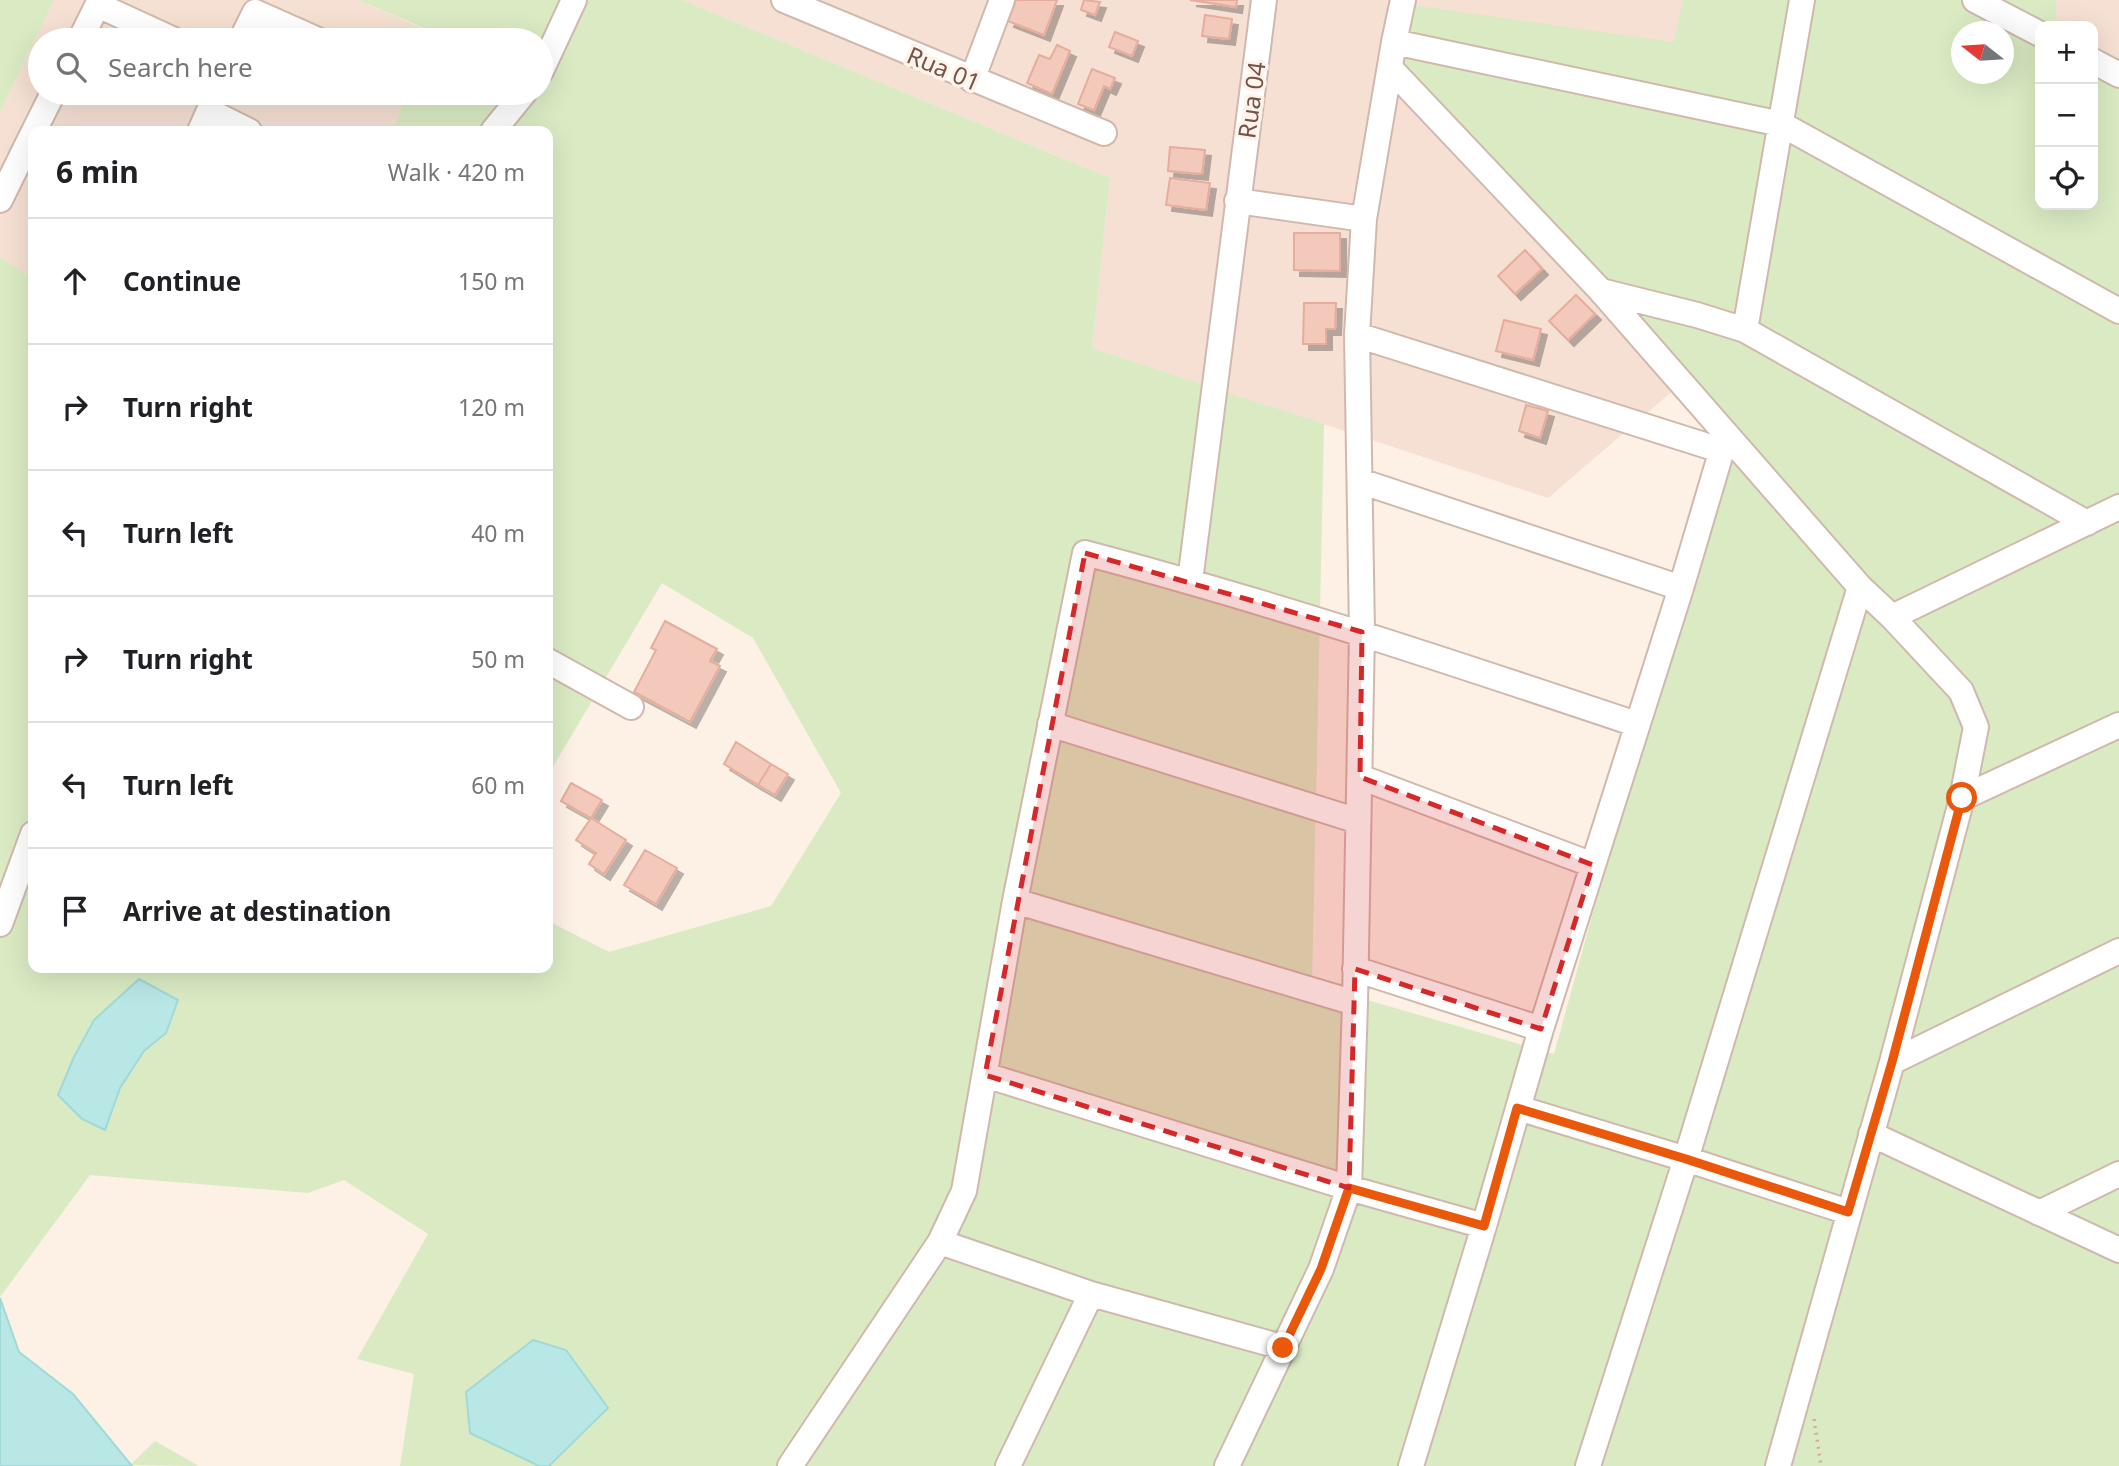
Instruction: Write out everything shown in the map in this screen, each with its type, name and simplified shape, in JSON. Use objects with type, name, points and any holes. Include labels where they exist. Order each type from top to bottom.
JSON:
[{"type":"street","points":[[553,45],[574,0]]},
{"type":"street","name":"Rua 01","points":[[784,0],[1104,133]]},
{"type":"street","points":[[972,80],[1002,0]]},
{"type":"street","name":"Rua 04","points":[[1190,581],[1264,0]]},
{"type":"street","points":[[1227,1466],[1321,1269],[1349,1188],[1362,632],[1357,335],[1364,219],[1403,0]]},
{"type":"street","points":[[1745,330],[1802,0]]},
{"type":"street","points":[[1975,0],[2035,31]]},
{"type":"street","points":[[86,28],[99,2],[150,28]]},
{"type":"street","points":[[247,28],[255,12],[291,28]]},
{"type":"street","points":[[1394,42],[1781,124],[2119,311]]},
{"type":"street","points":[[2098,64],[2119,75]]},
{"type":"street","points":[[1391,69],[1601,291],[1723,443],[1961,691],[1976,727],[1962,798],[1892,1062],[1778,1466]]},
{"type":"street","points":[[37,126],[48,105]]},
{"type":"street","points":[[497,126],[514,105]]},
{"type":"street","points":[[209,112],[238,126]]},
{"type":"street","points":[[0,200],[28,144]]},
{"type":"street","points":[[1237,201],[1364,219]]},
{"type":"street","points":[[1601,291],[1745,330],[2087,523]]},
{"type":"street","points":[[1357,335],[1723,443]]},
{"type":"street","points":[[1411,1466],[1541,1029],[1636,724],[1682,587],[1723,443]]},
{"type":"street","points":[[1360,481],[1682,587]]},
{"type":"street","points":[[1892,617],[2119,507]]},
{"type":"street","points":[[790,1466],[940,1242],[964,1191],[1015,901],[1085,553],[1362,632],[1636,724]]},
{"type":"street","points":[[1588,1466],[1686,1159],[1860,587]]},
{"type":"street","points":[[553,664],[631,707]]},
{"type":"street","points":[[1050,724],[1357,821]]},
{"type":"street","points":[[1962,798],[2119,725]]},
{"type":"street","points":[[1360,777],[1593,865]]},
{"type":"street","points":[[0,924],[28,848]]},
{"type":"street","points":[[1015,901],[1355,1003]]},
{"type":"street","points":[[1892,1062],[2119,951]]},
{"type":"street","points":[[1355,969],[1541,1029]]},
{"type":"street","points":[[985,1075],[1349,1188],[1484,1226]]},
{"type":"street","points":[[1517,1108],[1848,1212]]},
{"type":"street","points":[[1871,1134],[2119,1250]]},
{"type":"street","points":[[2039,1213],[2119,1174]]},
{"type":"street","points":[[940,1242],[1091,1294],[1283,1348]]},
{"type":"street","points":[[1008,1466],[1091,1294]]},
{"type":"highlighted area","points":[[1085,553],[1362,632],[1360,777],[1593,865],[1541,1029],[1355,969],[1349,1188],[985,1075]]},
{"type":"shaded area","points":[[54,0],[358,0],[422,28],[40,28]]},
{"type":"shaded area","points":[[682,0],[2119,0],[2119,1250],[1997,716],[1675,389],[1548,498],[1092,348],[1110,178]]},
{"type":"shaded area","points":[[28,54],[28,105],[403,105],[395,126],[28,126],[28,276],[0,257],[0,112]]},
{"type":"green space","points":[[0,0],[54,0],[40,28],[28,28],[28,54],[0,112]]},
{"type":"green space","points":[[358,0],[682,0],[1110,178],[1092,348],[1324,424],[1312,984],[1554,1054],[1722,443],[1399,58],[1412,5],[1674,42],[1683,0],[2056,0],[2056,21],[2035,21],[2035,210],[2098,210],[2098,48],[2119,58],[2119,1466],[549,1466],[607,1408],[470,1433],[539,1466],[400,1466],[414,1374],[357,1359],[428,1234],[344,1180],[308,1193],[90,1175],[0,1297],[0,257],[28,276],[28,973],[553,973],[553,924],[609,952],[771,906],[841,793],[753,638],[662,583],[553,767],[553,126],[395,126],[403,105],[553,105],[553,28],[424,28]],"holes":[[[139,979],[166,1033],[144,1051],[120,1088],[105,1130]]]},
{"type":"green space","points":[[155,1441],[199,1466],[130,1465]]},
{"type":"water","points":[[139,979],[178,1000],[166,1033],[144,1051],[120,1088],[105,1130],[82,1119],[58,1095],[94,1020]]},
{"type":"water","points":[[0,1298],[19,1352],[73,1394],[132,1466],[0,1466]]},
{"type":"water","points":[[533,1340],[566,1350],[608,1408],[549,1466],[539,1466],[470,1433],[466,1392]]},
{"type":"building","points":[[1016,0],[1057,0],[1044,35],[1008,21]]},
{"type":"building","points":[[1084,0],[1100,2],[1095,15],[1081,10]]},
{"type":"building","points":[[1190,0],[1237,0],[1236,7]]},
{"type":"building","points":[[1205,15],[1232,19],[1229,39],[1202,36]]},
{"type":"building","points":[[1115,32],[1138,41],[1132,56],[1109,47]]},
{"type":"building","points":[[1057,45],[1070,51],[1052,94],[1027,83],[1039,55],[1050,59]]},
{"type":"building","points":[[1092,69],[1115,78],[1110,89],[1104,86],[1094,110],[1078,104]]},
{"type":"building","points":[[1170,147],[1205,150],[1202,174],[1168,171]]},
{"type":"building","points":[[1170,178],[1210,183],[1206,210],[1166,205]]},
{"type":"building","points":[[1294,233],[1340,233],[1340,271],[1294,270]]},
{"type":"building","points":[[1525,250],[1542,269],[1515,294],[1498,276]]},
{"type":"building","points":[[1576,295],[1595,314],[1568,340],[1549,321]]},
{"type":"building","points":[[1304,303],[1336,303],[1335,329],[1326,329],[1326,344],[1303,344]]},
{"type":"building","points":[[1504,320],[1541,329],[1533,360],[1496,351]]},
{"type":"building","points":[[1526,405],[1548,411],[1540,438],[1519,431]]},
{"type":"building","points":[[665,621],[717,649],[710,661],[720,666],[690,722],[634,692],[656,650],[651,648]]},
{"type":"building","points":[[736,742],[771,764],[758,785],[724,764]]},
{"type":"building","points":[[771,764],[788,774],[775,795],[758,785]]},
{"type":"building","points":[[571,783],[602,800],[591,818],[561,801]]},
{"type":"building","points":[[591,818],[626,840],[604,874],[589,864],[596,853],[576,840]]},
{"type":"building","points":[[645,850],[677,868],[656,904],[624,885]]},
{"type":"route","points":[[1283,1348],[1321,1269],[1349,1188],[1484,1226],[1517,1108],[1848,1212],[1892,1062],[1962,798]]}]
